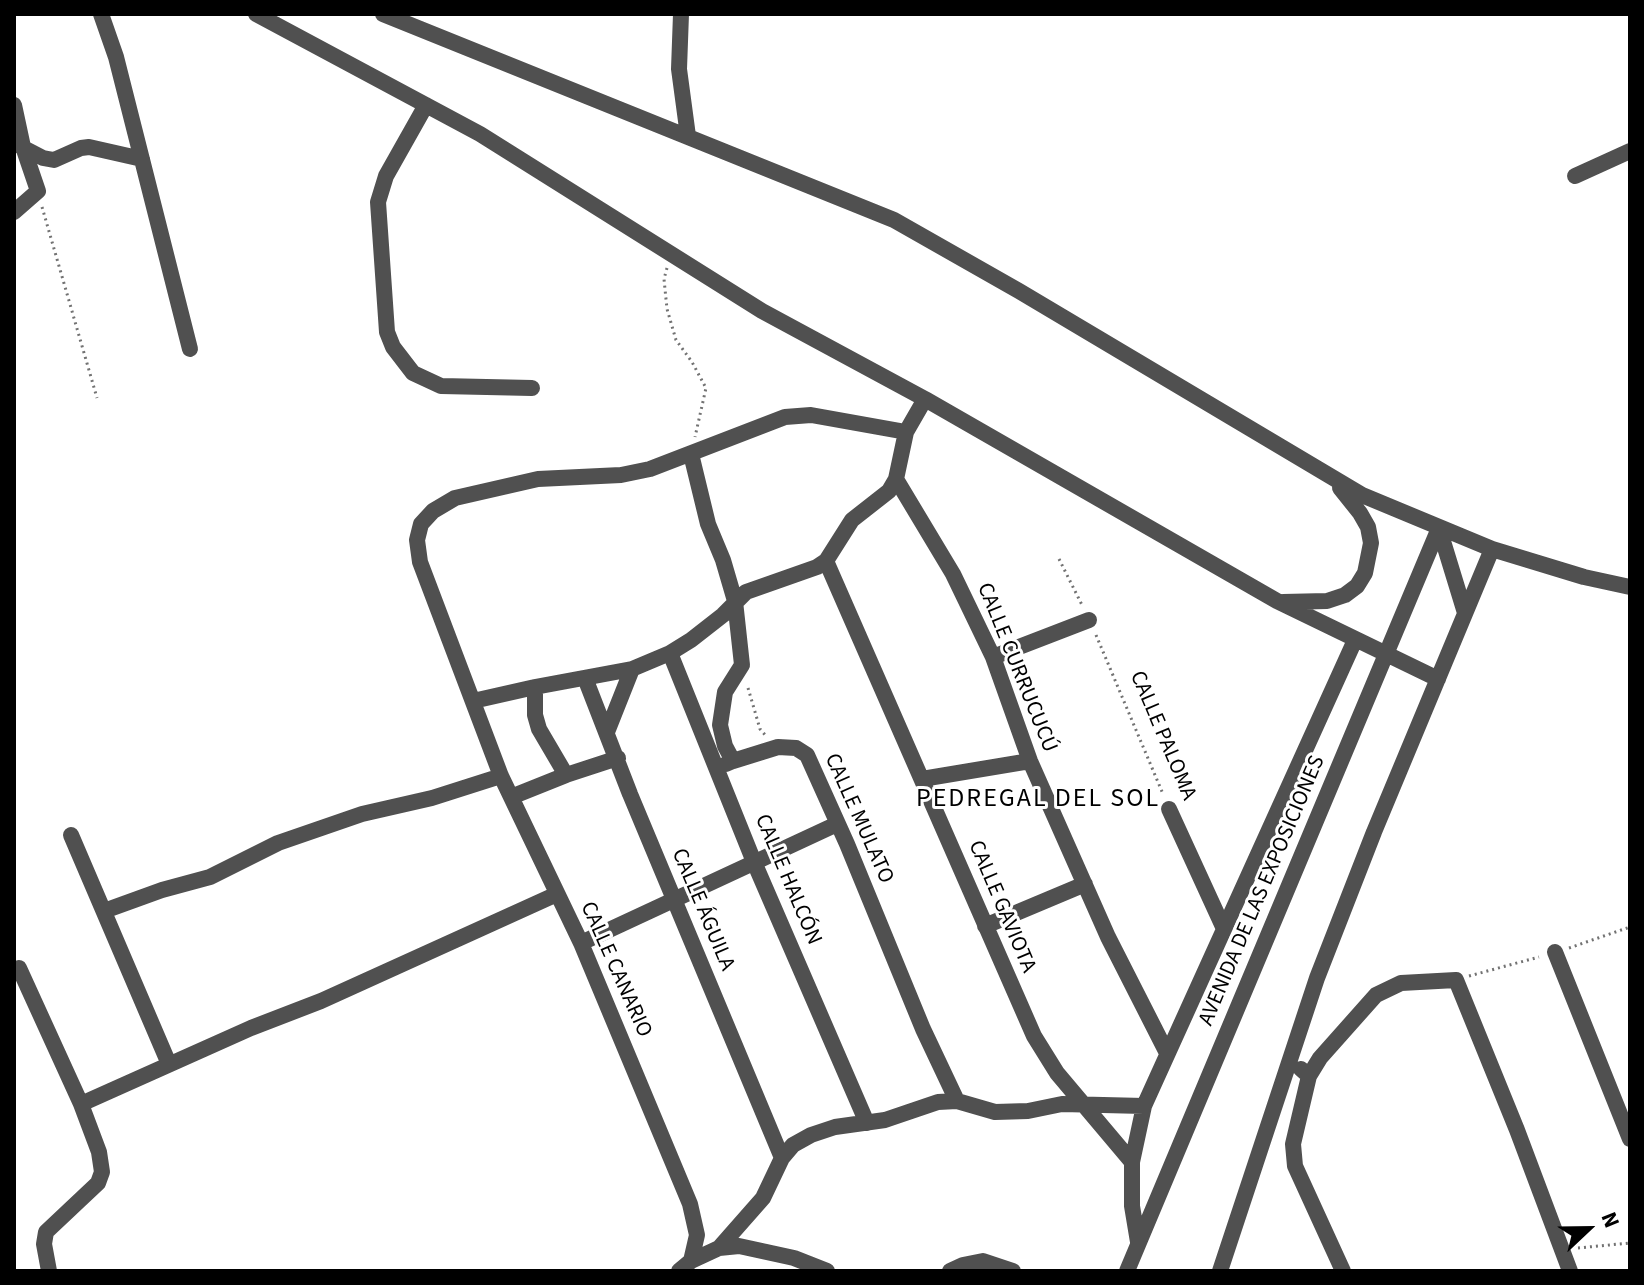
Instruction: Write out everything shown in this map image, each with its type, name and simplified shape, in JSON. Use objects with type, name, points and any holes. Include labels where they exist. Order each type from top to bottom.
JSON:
[{"type":"street","points":[[101,14],[116,57],[190,349]]},
{"type":"street","points":[[256,14],[493,141],[808,337],[925,399],[1277,601],[1438,679]]},
{"type":"street","points":[[383,14],[894,220],[1019,291],[1330,478],[1397,511],[1492,549],[1584,577],[1630,587]]},
{"type":"street","points":[[681,14],[679,69],[688,136]]},
{"type":"street","points":[[14,105],[18,145],[38,191],[14,212]]},
{"type":"street","points":[[426,105],[386,176],[378,202],[387,332],[393,347],[413,373],[441,386],[532,388]]},
{"type":"street","points":[[18,145],[54,160],[89,147],[142,159]]},
{"type":"street","points":[[1575,176],[1630,151]]},
{"type":"street","points":[[473,701],[632,669],[670,653],[708,628],[746,592],[800,575],[826,561],[852,520],[889,491],[896,479],[906,432],[925,399]]},
{"type":"street","points":[[733,761],[725,746],[720,725],[725,692],[742,665],[735,601],[708,524],[691,454],[785,417],[811,415],[906,432]]},
{"type":"street","name":"CALLE CANARIO","points":[[685,1266],[697,1235],[690,1204],[581,943],[501,776],[420,562],[417,540],[421,524],[433,511],[455,498],[538,479],[621,475],[650,469],[691,454]]},
{"type":"street","points":[[1277,601],[1327,601],[1345,595],[1357,586],[1365,573],[1371,543],[1368,527],[1349,498],[1330,478]]},
{"type":"street","name":"CALLE CURRUCUCÚ","points":[[896,479],[953,574],[993,657],[1030,761],[1131,986],[1167,1053]]},
{"type":"street","points":[[1439,528],[1465,613]]},
{"type":"street","name":"AVENIDA DE LAS EXPOSICIONES","points":[[1127,1271],[1439,528]]},
{"type":"street","points":[[1220,1271],[1317,978],[1492,549]]},
{"type":"street","name":"CALLE GAVIOTA","points":[[826,561],[1034,1036],[1057,1073],[1132,1162]]},
{"type":"street","points":[[993,657],[1089,620]]},
{"type":"street","points":[[1139,1243],[1132,1206],[1132,1162],[1144,1106],[1355,640]]},
{"type":"street","name":"CALLE HALCÓN","points":[[670,653],[754,862],[867,1123]]},
{"type":"street","points":[[607,732],[632,669]]},
{"type":"street","name":"CALLE ÁGUILA","points":[[585,678],[782,1158]]},
{"type":"street","points":[[535,687],[535,715],[539,729],[566,775]]},
{"type":"street","points":[[716,768],[778,747]]},
{"type":"street","name":"CALLE MULATO","points":[[778,747],[796,748],[807,755],[923,1029],[957,1101]]},
{"type":"street","points":[[511,797],[618,758]]},
{"type":"street","points":[[922,779],[1030,761]]},
{"type":"street","points":[[104,911],[210,877],[278,843],[362,814],[432,798],[501,776]]},
{"type":"street","name":"CALLE PALOMA","points":[[1169,809],[1224,929]]},
{"type":"street","points":[[581,943],[837,824]]},
{"type":"street","points":[[71,835],[169,1064]]},
{"type":"street","points":[[985,926],[1085,884]]},
{"type":"street","points":[[81,1104],[321,1001],[557,894]]},
{"type":"street","points":[[1555,952],[1630,1139]]},
{"type":"street","points":[[19,968],[81,1104],[99,1152],[102,1172],[98,1183],[86,1197],[46,1232],[45,1255],[49,1271]]},
{"type":"street","points":[[1343,1271],[1295,1166],[1293,1144],[1309,1076],[1320,1058],[1376,995],[1401,983],[1456,980],[1570,1271]]},
{"type":"street","points":[[1290,1061],[1309,1076]]},
{"type":"street","points":[[685,1266],[719,1248],[763,1198],[782,1158],[793,1145],[811,1135],[835,1127],[885,1120],[938,1102],[957,1101],[995,1112],[1028,1111],[1062,1104],[1144,1106]]},
{"type":"street","points":[[719,1248],[739,1246],[764,1249],[827,1271]]},
{"type":"street","points":[[950,1271],[983,1261],[1013,1271]]},
{"type":"path","points":[[38,191],[97,398]]},
{"type":"path","points":[[670,253],[664,279],[667,309],[676,340],[706,388],[691,454]]},
{"type":"path","name":"CALLE PALOMA","points":[[1059,559],[1089,620],[1169,809]]},
{"type":"path","points":[[742,665],[760,729],[778,747]]},
{"type":"path","points":[[1563,1250],[1630,1243]]},
{"type":"district","name":"PEDREGAL DEL SOL","points":[[1038,800]]}]
